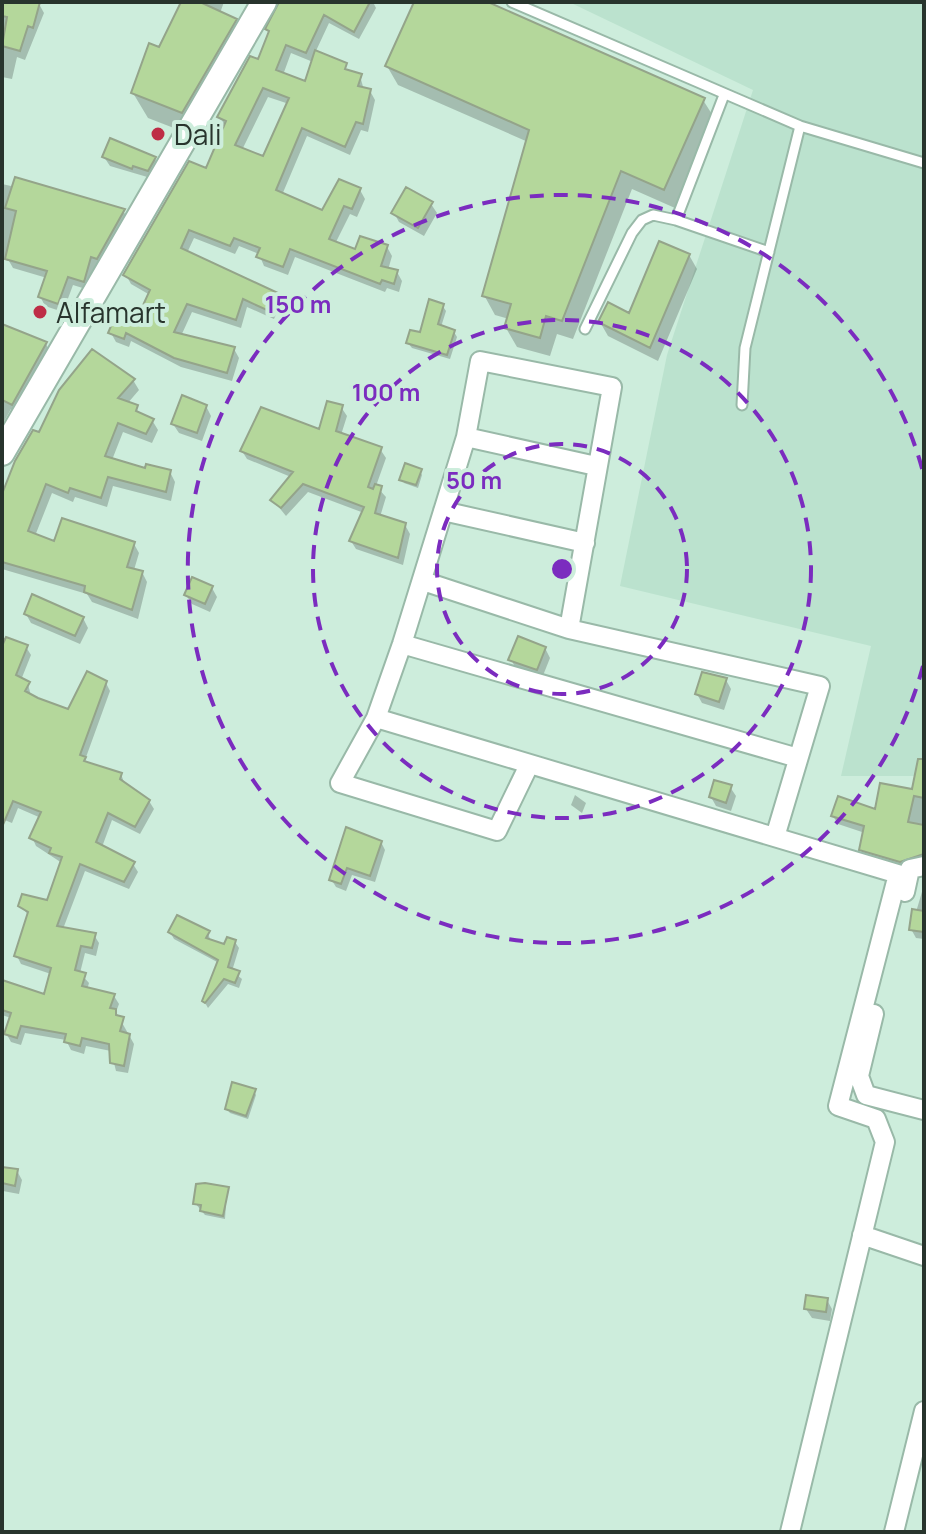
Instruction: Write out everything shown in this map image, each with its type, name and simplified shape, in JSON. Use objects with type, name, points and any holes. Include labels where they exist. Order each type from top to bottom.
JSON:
[{"type":"street","points":[[2,453],[264,2]]},
{"type":"street","points":[[529,765],[497,831],[340,783],[376,718],[423,581],[466,437],[480,361],[612,387],[569,629]]},
{"type":"street","points":[[466,437],[596,466]]},
{"type":"street","points":[[443,511],[585,543]]},
{"type":"street","points":[[423,581],[569,629],[820,686],[775,837]]},
{"type":"street","points":[[402,644],[798,758]]},
{"type":"street","points":[[376,718],[898,874],[838,1106],[876,1119],[885,1142],[790,1532]]},
{"type":"street","points":[[924,866],[910,869],[859,1076],[866,1095],[924,1110]]},
{"type":"street","points":[[862,1235],[924,1256]]},
{"type":"street","points":[[894,1532],[924,1411]]},
{"type":"lane","points":[[512,2],[800,126],[924,163]]},
{"type":"lane","points":[[676,220],[724,95]]},
{"type":"lane","points":[[742,405],[745,348],[800,126]]},
{"type":"lane","points":[[585,329],[637,226],[653,215],[769,252]]},
{"type":"shaded area","points":[[569,2],[924,2],[924,776],[841,776],[871,646],[620,586],[667,355],[753,90]]},
{"type":"building","points":[[2,2],[40,2],[33,28],[28,26],[20,51],[2,46],[7,17],[2,16]]},
{"type":"building","points":[[181,2],[200,2],[237,19],[182,113],[131,93],[149,43],[159,47]]},
{"type":"building","points":[[279,2],[370,2],[354,32],[324,15],[306,53],[286,45],[276,70],[305,81],[315,50],[347,63],[345,69],[362,74],[358,86],[371,89],[363,124],[356,122],[345,147],[302,128],[276,190],[322,210],[339,179],[361,188],[352,209],[344,206],[329,239],[355,249],[360,236],[388,245],[381,266],[398,270],[394,284],[382,280],[380,284],[290,249],[283,267],[256,257],[260,248],[234,238],[230,246],[189,230],[181,248],[278,293],[269,311],[243,299],[236,320],[187,304],[174,332],[235,347],[227,373],[174,358],[126,333],[124,339],[108,333],[118,310],[136,318],[139,314],[150,290],[123,275],[189,161],[206,168],[226,121],[217,117],[250,56],[258,59],[269,31],[265,29]],"holes":[[[263,88],[289,98],[263,156],[235,145]]]},
{"type":"building","points":[[414,2],[488,2],[705,98],[664,190],[621,171],[562,321],[546,316],[540,338],[504,328],[511,304],[482,296],[529,130],[385,66]]},
{"type":"building","points":[[110,138],[156,157],[148,171],[133,166],[132,169],[102,157]]},
{"type":"building","points":[[15,177],[125,209],[97,259],[91,257],[84,282],[68,277],[58,304],[38,297],[47,271],[5,259],[16,211],[5,208]]},
{"type":"building","points":[[406,187],[433,202],[418,228],[391,213]]},
{"type":"building","points":[[659,241],[690,254],[650,348],[598,322],[608,302],[629,313]]},
{"type":"building","points":[[429,299],[444,304],[438,324],[455,330],[447,355],[406,343],[410,330],[420,332]]},
{"type":"building","points":[[2,324],[47,342],[12,405],[2,400]]},
{"type":"building","points":[[92,349],[135,379],[118,398],[138,405],[136,411],[154,419],[146,434],[118,423],[105,456],[145,468],[146,464],[171,470],[166,492],[108,477],[101,498],[70,488],[68,493],[46,484],[28,531],[54,541],[62,518],[135,542],[127,567],[143,571],[132,610],[84,592],[85,586],[2,562],[2,494],[15,461],[33,430],[39,432],[59,390]]},
{"type":"building","points":[[182,395],[207,405],[197,433],[171,424]]},
{"type":"building","points":[[327,401],[343,405],[336,431],[382,447],[368,487],[373,489],[375,484],[382,486],[375,513],[406,523],[398,558],[349,541],[364,507],[303,484],[281,508],[270,500],[293,472],[240,451],[261,407],[319,429]]},
{"type":"building","points":[[405,463],[422,469],[416,485],[399,480]]},
{"type":"building","points":[[192,577],[213,586],[205,604],[184,595]]},
{"type":"building","points":[[32,594],[84,617],[75,636],[24,614]]},
{"type":"building","points":[[518,636],[546,647],[537,670],[508,660]]},
{"type":"building","points":[[6,637],[28,645],[16,675],[30,682],[25,691],[38,698],[68,709],[87,671],[107,681],[80,755],[86,757],[84,761],[122,773],[120,779],[150,800],[135,827],[108,813],[96,842],[135,862],[124,882],[80,864],[57,926],[96,933],[92,948],[81,946],[75,970],[86,973],[82,986],[115,994],[110,1008],[116,1009],[116,1015],[124,1017],[120,1031],[130,1034],[124,1066],[110,1063],[109,1044],[82,1038],[80,1046],[64,1042],[66,1034],[21,1026],[17,1038],[4,1034],[11,1013],[2,1010],[2,980],[44,994],[51,968],[14,956],[28,912],[18,906],[22,894],[47,900],[62,857],[49,853],[51,848],[29,838],[41,812],[13,801],[2,827],[2,646]]},
{"type":"building","points":[[702,672],[727,678],[719,702],[695,694]]},
{"type":"building","points":[[918,759],[924,759],[924,798],[914,796],[908,822],[924,825],[924,854],[900,862],[859,850],[864,826],[831,816],[838,796],[875,809],[880,783],[912,789]]},
{"type":"building","points":[[714,780],[732,785],[726,803],[709,797]]},
{"type":"building","points":[[346,827],[382,841],[370,876],[347,868],[341,884],[329,880]]},
{"type":"building","points":[[912,909],[924,911],[924,932],[909,930]]},
{"type":"building","points":[[177,915],[210,931],[206,938],[224,944],[227,937],[236,940],[228,967],[240,971],[235,983],[224,979],[205,1003],[202,1001],[218,960],[168,932]]},
{"type":"building","points":[[232,1082],[256,1089],[246,1116],[225,1109]]},
{"type":"building","points":[[2,1167],[18,1169],[15,1186],[2,1183]]},
{"type":"building","points":[[196,1184],[229,1187],[223,1216],[200,1211],[201,1205],[193,1204]]},
{"type":"building","points":[[806,1295],[828,1298],[826,1312],[804,1309]]},
{"type":"place","name":"Dali","points":[[158,134]]},
{"type":"place","name":"Alfamart","points":[[40,312]]}]
